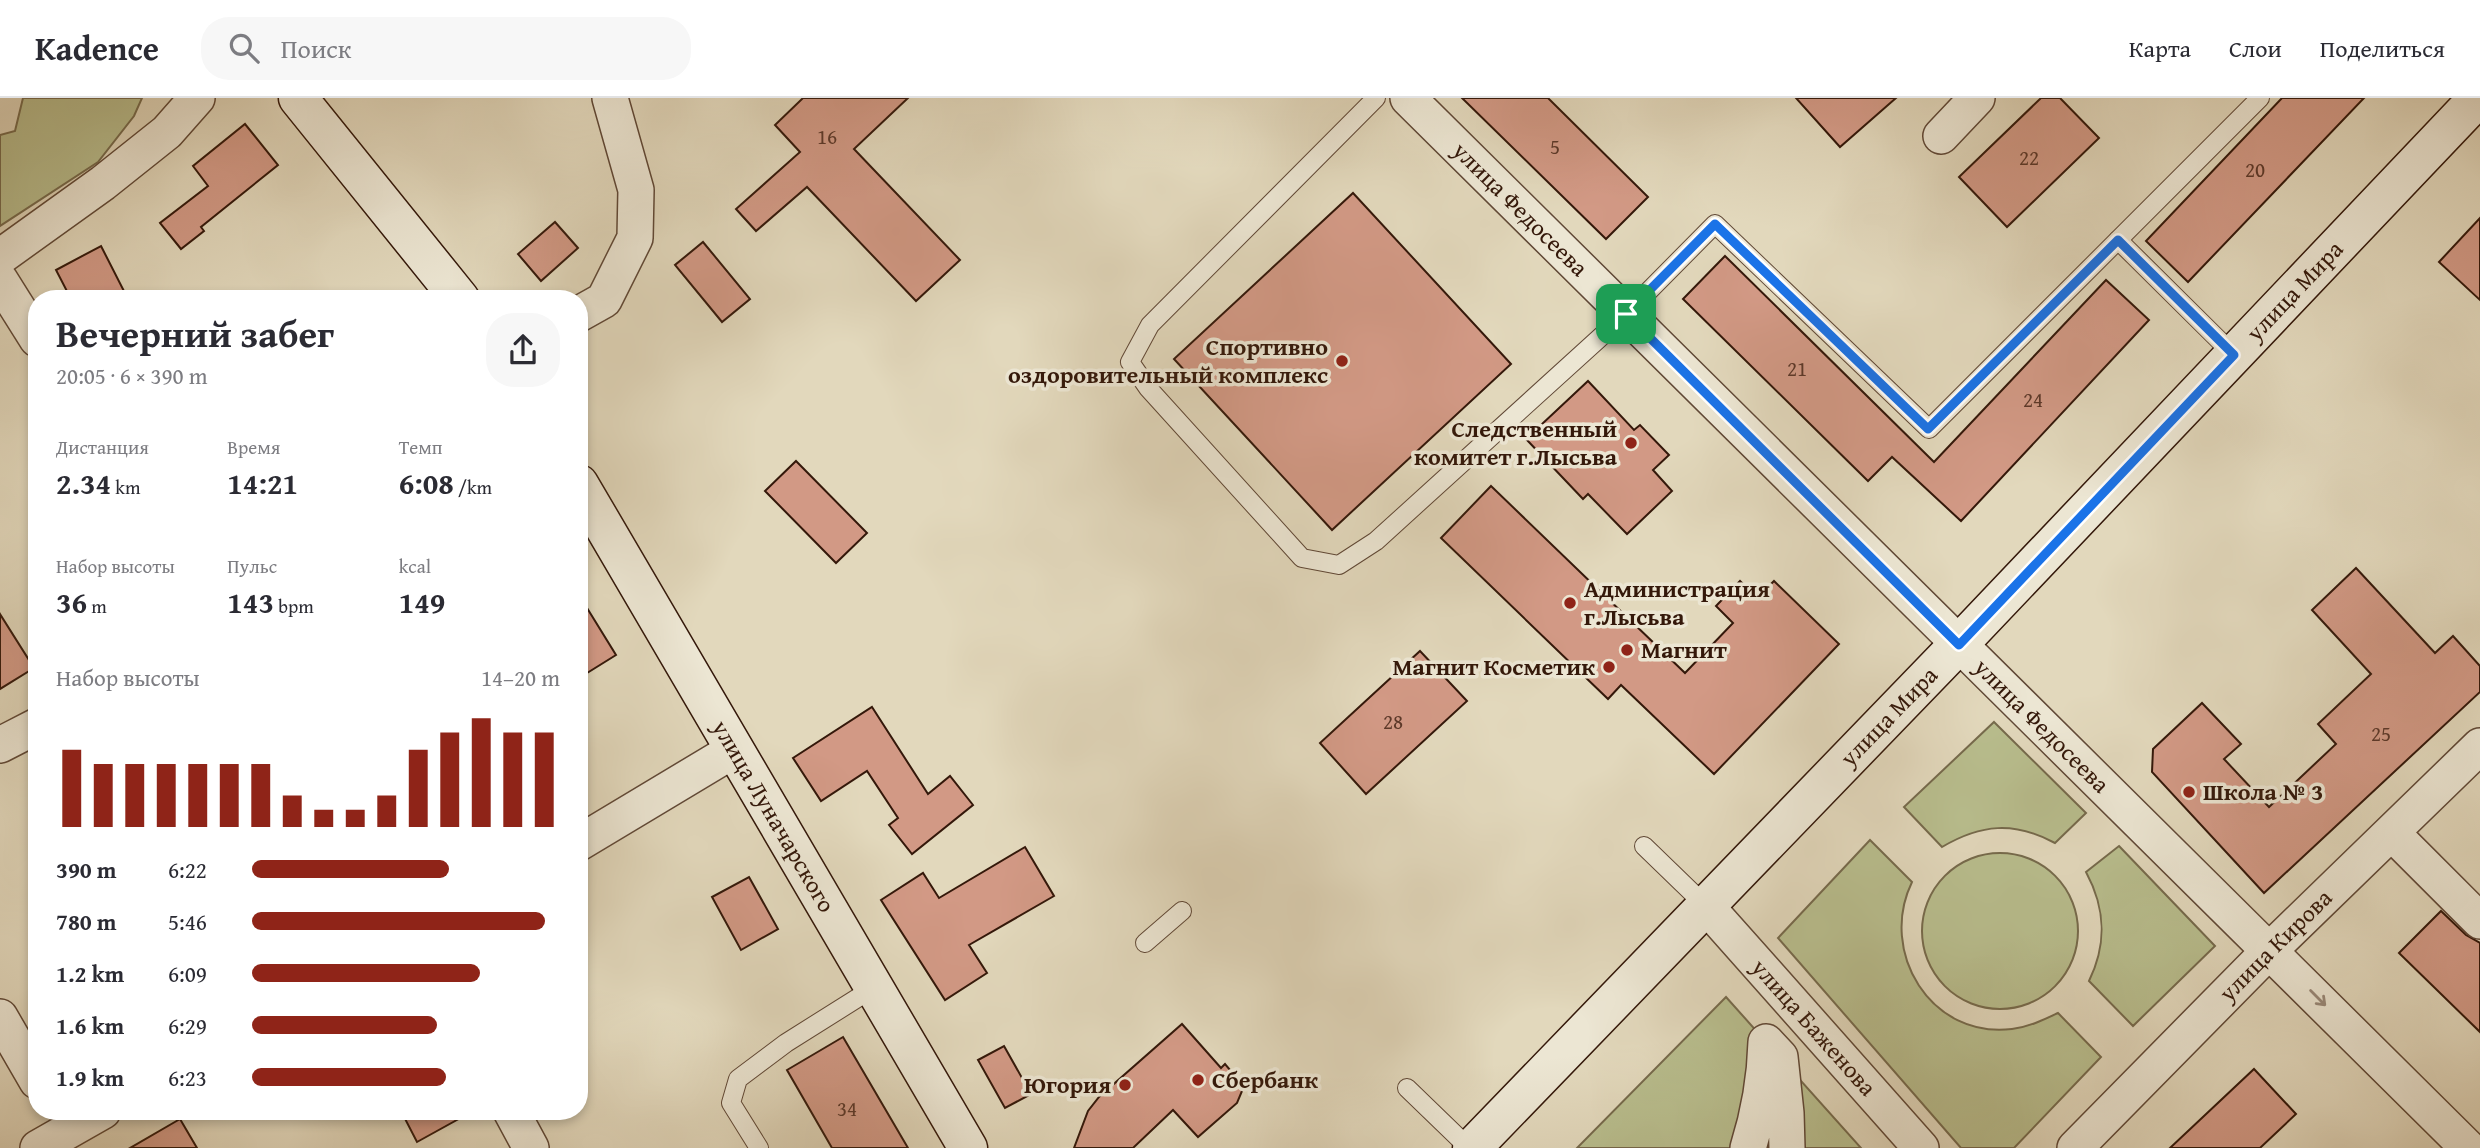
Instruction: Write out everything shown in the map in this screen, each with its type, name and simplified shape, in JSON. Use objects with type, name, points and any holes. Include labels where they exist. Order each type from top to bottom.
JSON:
[{"type":"street","points":[[0,257],[103,183],[167,132],[197,98]]},
{"type":"street","points":[[298,98],[453,290]]},
{"type":"street","points":[[588,309],[604,300],[635,238],[636,190],[610,98]]},
{"type":"street","name":"улица Федосеева","points":[[1408,98],[2468,1148]]},
{"type":"street","points":[[1941,136],[1978,98]]},
{"type":"street","name":"улица Мира","points":[[1470,1148],[1959,645],[2478,98]]},
{"type":"street","points":[[0,280],[28,325]]},
{"type":"street","name":"улица Луначарского","points":[[588,499],[968,1148]]},
{"type":"street","points":[[0,745],[28,731]]},
{"type":"street","name":"улица Кирова","points":[[2075,1148],[2270,950],[2480,746]]},
{"type":"street","points":[[588,838],[734,750]]},
{"type":"street","points":[[2392,833],[2480,921]]},
{"type":"street","name":"улица Баженова","points":[[1707,907],[1921,1148]]},
{"type":"street","points":[[0,1017],[28,1065]]},
{"type":"street","points":[[1748,1148],[1758,1118],[1765,1074],[1766,1042],[1780,1057],[1787,1148]]},
{"type":"street","points":[[53,1130],[79,1120]]},
{"type":"street","points":[[516,1120],[531,1148]]},
{"type":"lane","points":[[1376,98],[1150,326],[1130,362],[1148,388],[1303,558],[1339,565],[1376,541],[1626,314],[1715,224],[1928,429],[2260,98]]},
{"type":"lane","points":[[2118,240],[2234,355]]},
{"type":"lane","points":[[1644,846],[1707,907]]},
{"type":"lane","points":[[1145,943],[1182,911]]},
{"type":"lane","points":[[759,1148],[731,1103],[738,1079],[786,1043],[875,987]]},
{"type":"lane","points":[[1407,1088],[1470,1148]]},
{"type":"green space","points":[[23,98],[142,98],[134,116],[98,162],[0,226],[0,135],[15,131]]},
{"type":"green space","points":[[1994,722],[2086,813],[2055,843],[2026,831],[1998,828],[1970,834],[1942,847],[1904,807]]},
{"type":"green space","points":[[1870,840],[1912,882],[1903,909],[1902,936],[1907,962],[1919,986],[1936,1005],[1957,1020],[1983,1028],[2018,1028],[2058,1013],[2101,1057],[2014,1148],[1961,1148],[1778,938]]},
{"type":"green space","points":[[2119,846],[2215,946],[2133,1026],[2089,981],[2099,954],[2102,926],[2097,899],[2086,872]]},
{"type":"green space","points":[[2000,853],[2030,859],[2055,876],[2072,901],[2078,931],[2072,961],[2055,986],[2030,1003],[2000,1009],[1970,1003],[1945,986],[1928,961],[1922,931],[1928,901],[1945,876],[1970,859]]},
{"type":"green space","points":[[1726,997],[1861,1148],[1577,1148]]},
{"type":"building","points":[[803,98],[908,98],[854,149],[960,260],[916,301],[807,187],[756,231],[736,209],[800,152],[775,125]]},
{"type":"building","points":[[1462,98],[1548,98],[1648,197],[1606,239]]},
{"type":"building","points":[[1796,98],[1896,98],[1840,147]]},
{"type":"building","points":[[2041,98],[2060,98],[2099,138],[2007,227],[1959,177]]},
{"type":"building","points":[[2282,98],[2364,98],[2188,282],[2146,241]]},
{"type":"building","points":[[245,124],[278,165],[201,227],[204,231],[181,249],[160,223],[208,186],[193,166]]},
{"type":"building","name":"Спортивно оздоровительный комплекс","points":[[1353,193],[1511,364],[1332,530],[1174,359]]},
{"type":"building","points":[[2480,218],[2480,300],[2439,262]]},
{"type":"building","points":[[555,222],[578,248],[541,281],[518,254]]},
{"type":"building","points":[[703,242],[750,299],[722,322],[675,265]]},
{"type":"building","points":[[101,246],[123,290],[66,290],[56,270]]},
{"type":"building","points":[[1725,256],[1934,462],[2106,280],[2149,320],[1961,521],[1892,457],[1868,481],[1683,299]]},
{"type":"building","points":[[1588,381],[1634,430],[1640,425],[1669,455],[1653,470],[1672,491],[1627,534],[1588,494],[1583,499],[1526,439]]},
{"type":"building","points":[[796,461],[867,533],[836,563],[765,491]]},
{"type":"building","points":[[1491,486],[1685,673],[1733,623],[1716,606],[1740,581],[1757,598],[1774,581],[1839,644],[1714,774],[1621,685],[1608,699],[1441,538]]},
{"type":"building","points":[[2356,568],[2435,653],[2453,636],[2480,666],[2480,692],[2264,893],[2152,772],[2153,749],[2202,703],[2241,744],[2224,759],[2269,807],[2336,744],[2318,724],[2371,674],[2312,610]]},
{"type":"building","points":[[588,610],[616,655],[588,672]]},
{"type":"building","points":[[0,614],[28,658],[28,672],[0,689]]},
{"type":"building","points":[[1420,651],[1467,701],[1366,794],[1320,743]]},
{"type":"building","points":[[872,707],[928,794],[950,776],[973,805],[912,854],[889,825],[898,818],[867,771],[821,801],[793,758]]},
{"type":"building","points":[[1025,847],[1054,896],[969,945],[987,973],[945,1000],[881,900],[923,873],[939,898]]},
{"type":"building","points":[[749,877],[778,929],[741,950],[712,897]]},
{"type":"building","points":[[2441,911],[2466,935],[2480,943],[2480,1032],[2399,953]]},
{"type":"building","points":[[1182,1024],[1221,1068],[1225,1064],[1242,1084],[1237,1103],[1198,1137],[1173,1110],[1133,1148],[1074,1148],[1088,1111],[1099,1097]]},
{"type":"building","points":[[843,1037],[908,1148],[832,1148],[787,1070]]},
{"type":"building","points":[[1004,1046],[1031,1094],[1005,1108],[978,1060]]},
{"type":"building","points":[[2254,1069],[2296,1114],[2260,1148],[2170,1148]]},
{"type":"building","points":[[181,1120],[197,1148],[130,1148]]},
{"type":"building","points":[[406,1120],[457,1120],[417,1142]]},
{"type":"place","name":"Спортивно оздоровительный комплекс","points":[[1342,361]]},
{"type":"place","name":"Следственный комитет г.Лысьва","points":[[1631,443]]},
{"type":"place","name":"Администрация г.Лысьва","points":[[1570,603]]},
{"type":"place","name":"Магнит","points":[[1627,650]]},
{"type":"place","name":"Магнит Косметик","points":[[1609,667]]},
{"type":"place","name":"Школа № 3","points":[[2189,792]]},
{"type":"place","name":"Сбербанк","points":[[1198,1080]]},
{"type":"place","name":"Югория","points":[[1125,1085]]},
{"type":"route","points":[[1715,224],[1928,429],[2118,240],[2234,355],[1959,645],[1626,314],[1715,224]]}]
